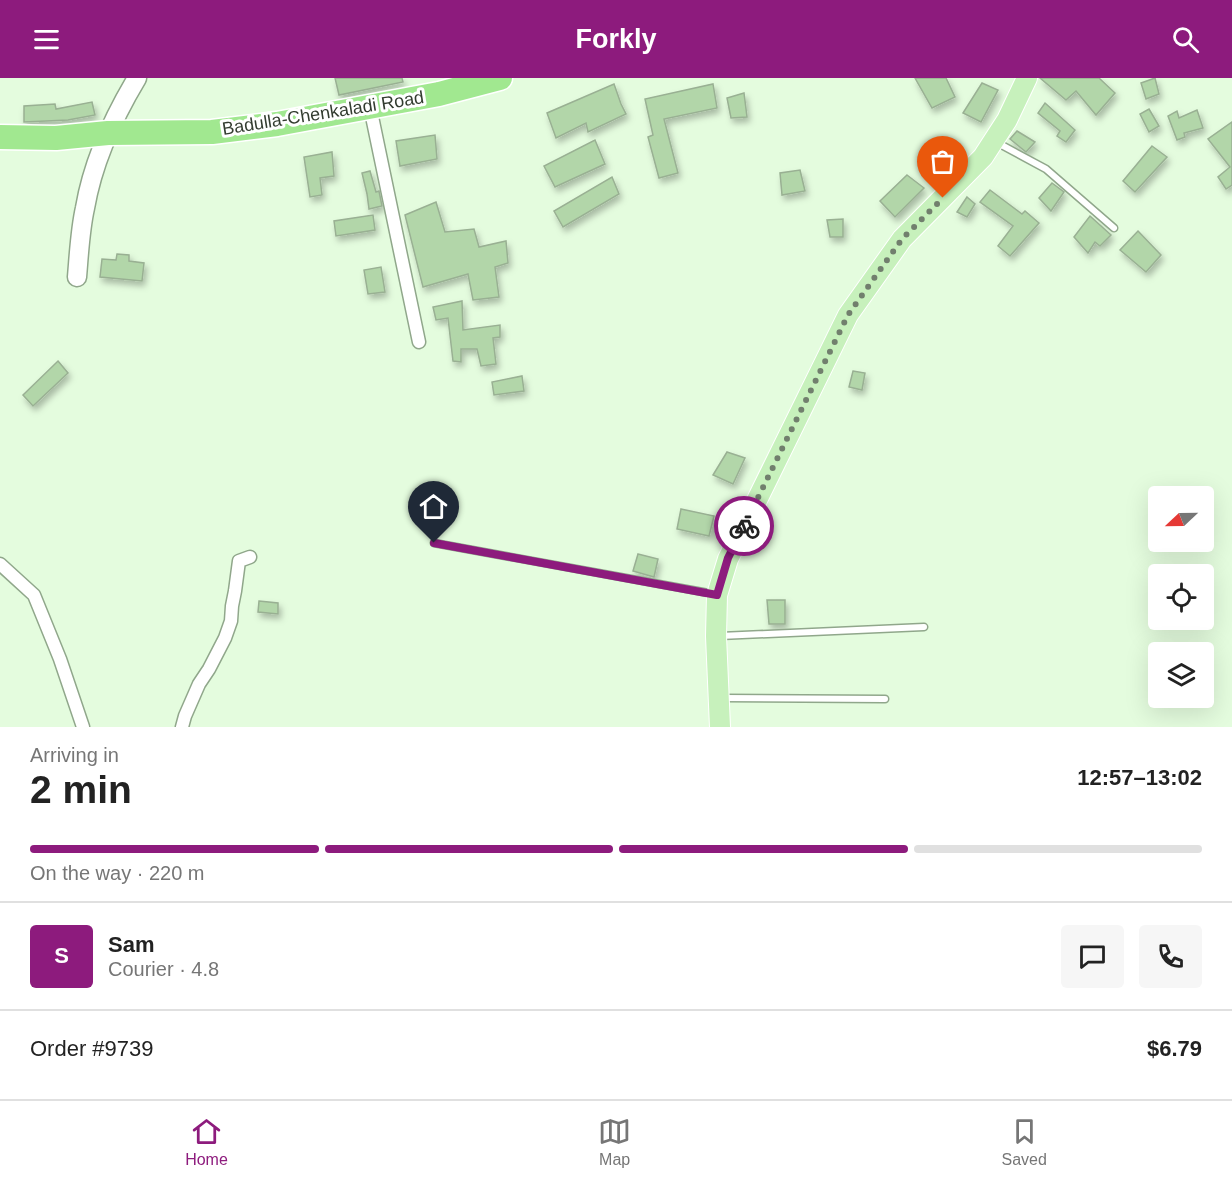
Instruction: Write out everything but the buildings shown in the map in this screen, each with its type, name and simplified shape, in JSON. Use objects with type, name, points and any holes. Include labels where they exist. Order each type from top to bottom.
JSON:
[{"type":"highway","name":"Badulla-Chenkaladi Road","points":[[0,137],[56,138],[108,133],[212,132],[278,124],[370,107],[439,94],[500,78]]},
{"type":"main road","points":[[720,727],[716,636],[717,595],[728,558],[848,315],[902,239],[973,168],[995,141],[1027,78]]},
{"type":"street","points":[[77,277],[85,207],[97,163],[120,107],[137,78]]},
{"type":"street","points":[[370,107],[419,342]]},
{"type":"street","points":[[182,727],[198,684],[209,669],[231,621],[239,561],[250,557]]},
{"type":"street","points":[[0,564],[34,595],[60,659],[83,727]]},
{"type":"lane","points":[[995,141],[1046,169],[1114,228]]},
{"type":"lane","points":[[434,543],[717,595]]},
{"type":"lane","points":[[716,636],[924,627]]},
{"type":"lane","points":[[719,698],[885,699]]},
{"type":"way so far","points":[[744,526],[848,315],[902,239],[943,198]]},
{"type":"route","points":[[434,543],[717,595],[728,558],[744,526]]}]
